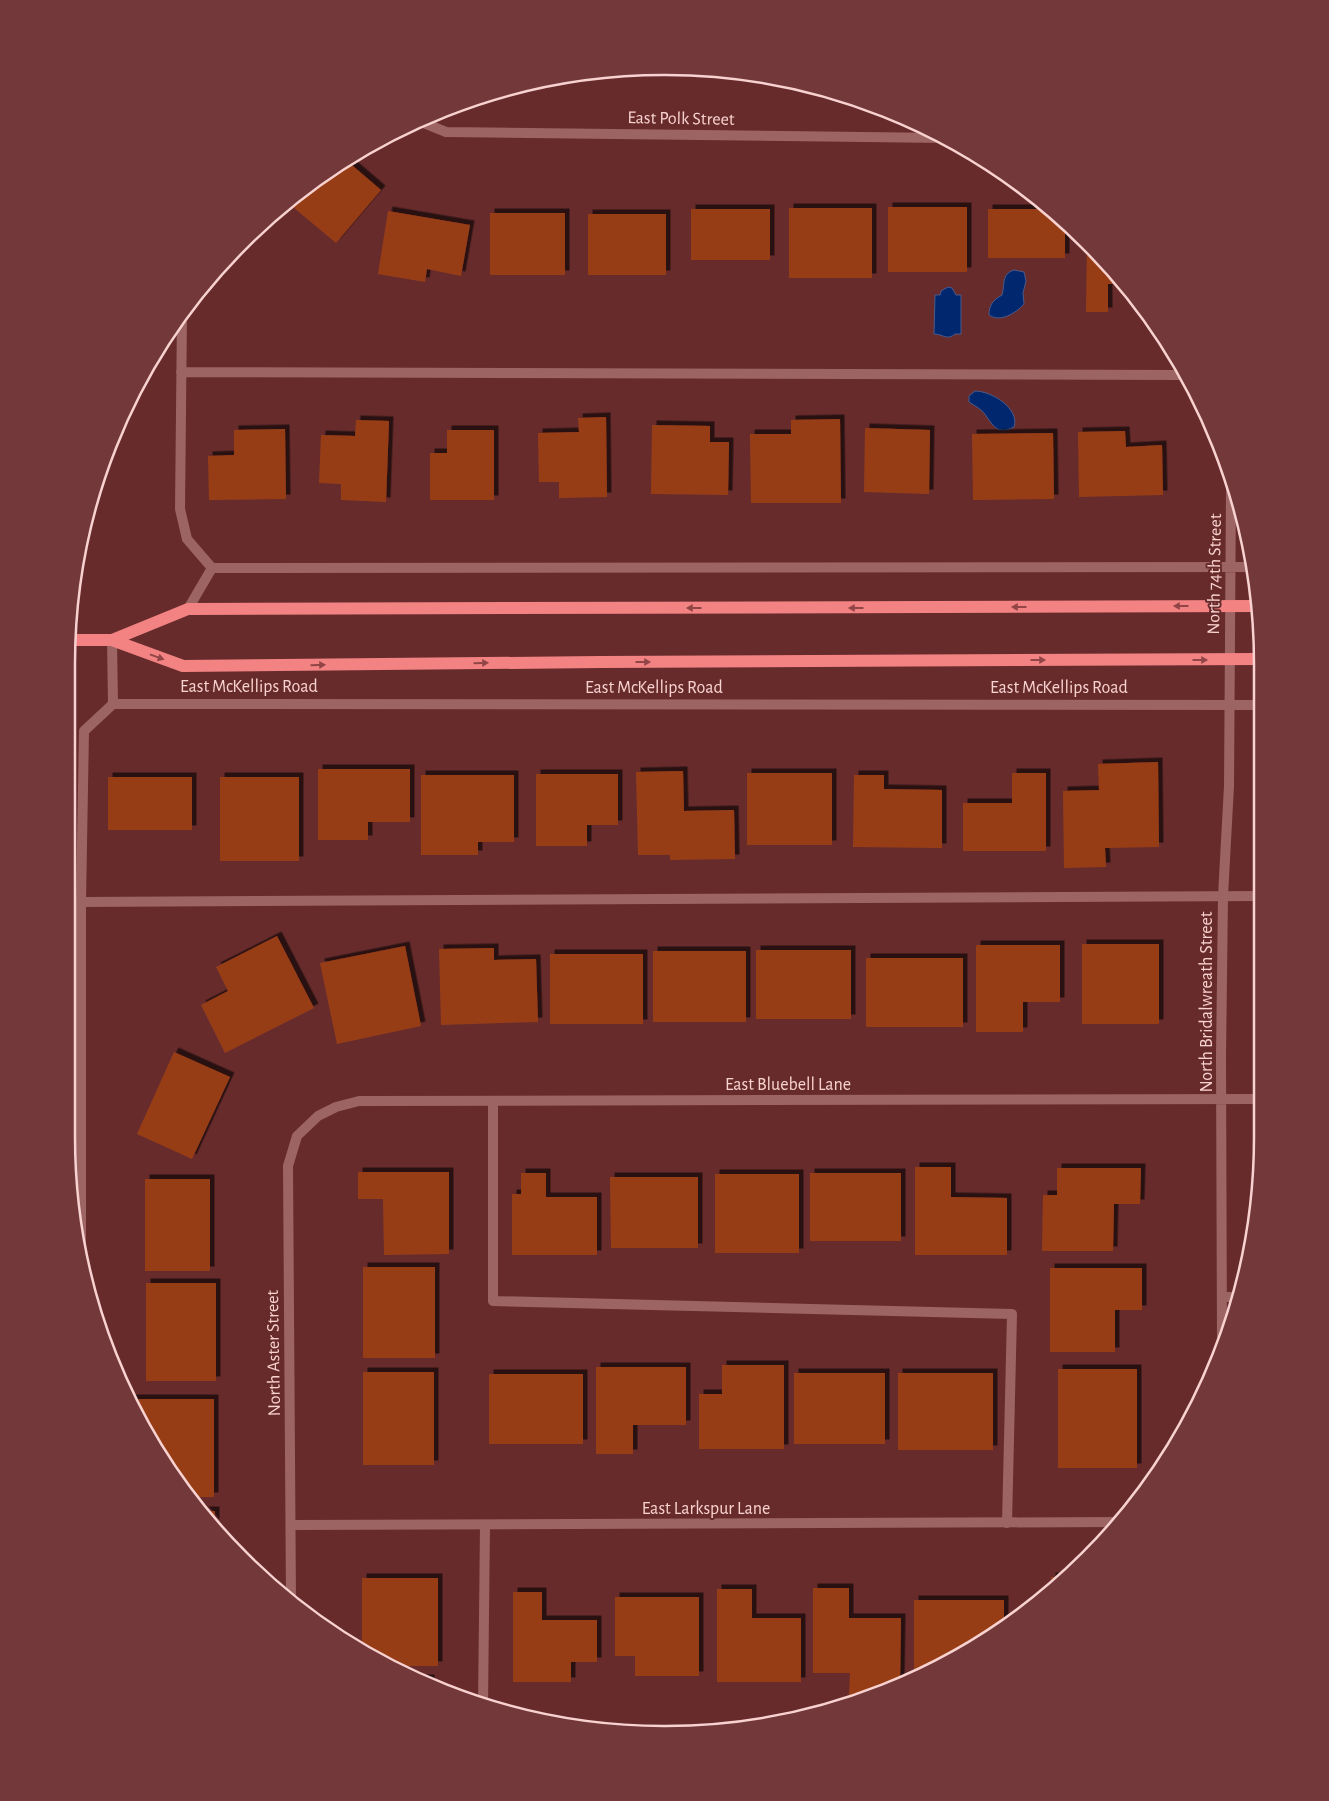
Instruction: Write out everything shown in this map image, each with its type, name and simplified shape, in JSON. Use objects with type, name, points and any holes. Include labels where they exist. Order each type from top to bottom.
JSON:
[{"type":"main road","name":"East McKellips Road","points":[[112,640],[188,609],[1251,606]]},
{"type":"main road","name":"East McKellips Road","points":[[76,640],[112,640],[183,666],[1254,659]]},
{"type":"street","name":"East Polk Street","points":[[428,125],[446,132],[928,138]]},
{"type":"street","points":[[182,327],[180,509],[187,539],[212,568],[1246,567]]},
{"type":"street","points":[[181,372],[1178,375]]},
{"type":"street","name":"North 74th Street","points":[[1230,659],[1232,504]]},
{"type":"street","points":[[188,609],[212,568]]},
{"type":"street","points":[[81,1220],[81,902],[84,731],[114,704],[112,640]]},
{"type":"street","name":"North Bridalwreath Street","points":[[1222,1329],[1223,896],[1229,786],[1230,659]]},
{"type":"street","name":"East McKellips Road","points":[[114,704],[1254,705]]},
{"type":"street","points":[[81,902],[1254,896]]},
{"type":"street","name":"East Bluebell Lane","points":[[318,1116],[336,1107],[359,1102],[1254,1099]]},
{"type":"street","points":[[493,1102],[493,1301],[1012,1314],[1007,1523]]},
{"type":"street","name":"North Aster Street","points":[[291,1592],[288,1166],[297,1136],[318,1116]]},
{"type":"street","points":[[1222,1297],[1232,1297]]},
{"type":"street","name":"East Larkspur Lane","points":[[291,1526],[1110,1522]]},
{"type":"street","points":[[483,1697],[485,1525]]},
{"type":"water","points":[[1014,270],[1024,272],[1026,281],[1023,293],[1024,304],[1008,316],[998,318],[989,315],[994,301],[1002,295],[1005,277]]},
{"type":"water","points":[[948,287],[952,288],[956,295],[961,295],[961,334],[955,334],[950,337],[934,334],[935,295],[940,295],[941,291]]},
{"type":"water","points":[[975,391],[996,397],[1009,407],[1015,420],[1014,427],[1002,430],[994,427],[979,408],[969,402],[969,396]]},
{"type":"building","points":[[352,165],[381,190],[336,243],[293,207]]},
{"type":"building","points":[[888,207],[967,207],[967,272],[888,272]]},
{"type":"building","points":[[789,208],[872,208],[872,278],[789,278]]},
{"type":"building","points":[[691,209],[770,209],[770,260],[691,260]]},
{"type":"building","points":[[988,209],[1038,209],[1065,233],[1065,258],[988,258]]},
{"type":"building","points":[[388,211],[470,225],[461,276],[427,269],[425,282],[378,274]]},
{"type":"building","points":[[490,213],[565,213],[565,275],[490,275]]},
{"type":"building","points":[[588,214],[666,214],[666,275],[588,275]]},
{"type":"building","points":[[1087,254],[1114,284],[1108,284],[1108,312],[1086,312]]},
{"type":"building","points":[[606,417],[607,497],[559,498],[559,482],[539,482],[538,433],[579,432],[578,418]]},
{"type":"building","points":[[840,419],[841,503],[751,503],[750,434],[791,434],[791,420]]},
{"type":"building","points":[[356,420],[389,421],[386,502],[341,500],[341,484],[319,483],[321,435],[355,436]]},
{"type":"building","points":[[652,425],[710,426],[710,442],[729,442],[728,495],[651,494]]},
{"type":"building","points":[[865,428],[930,430],[929,494],[864,492]]},
{"type":"building","points":[[285,429],[286,499],[209,500],[208,456],[234,455],[234,430]]},
{"type":"building","points":[[447,430],[494,430],[494,500],[430,500],[430,453],[447,453]]},
{"type":"building","points":[[1125,431],[1126,447],[1162,445],[1163,495],[1079,497],[1078,432]]},
{"type":"building","points":[[1053,433],[1054,499],[973,500],[972,434]]},
{"type":"building","points":[[1158,762],[1159,847],[1105,848],[1106,867],[1064,868],[1063,791],[1099,790],[1098,764]]},
{"type":"building","points":[[318,769],[410,769],[410,822],[368,822],[368,840],[318,840]]},
{"type":"building","points":[[683,771],[684,811],[734,810],[735,859],[670,860],[670,855],[638,855],[636,772]]},
{"type":"building","points":[[747,773],[832,773],[832,845],[747,845]]},
{"type":"building","points":[[1012,773],[1046,773],[1046,851],[963,851],[963,803],[1012,803]]},
{"type":"building","points":[[536,774],[618,774],[618,825],[587,825],[587,846],[536,846]]},
{"type":"building","points":[[421,775],[514,775],[514,842],[478,842],[478,855],[421,855]]},
{"type":"building","points":[[854,775],[884,775],[884,789],[942,790],[942,848],[853,847]]},
{"type":"building","points":[[108,777],[192,777],[192,830],[108,830]]},
{"type":"building","points":[[220,777],[299,777],[299,861],[220,861]]},
{"type":"building","points":[[277,936],[314,1008],[225,1053],[201,1005],[228,991],[216,967]]},
{"type":"building","points":[[1082,944],[1159,944],[1159,1024],[1082,1024]]},
{"type":"building","points":[[976,945],[1060,945],[1060,1002],[1023,1002],[1023,1032],[976,1032]]},
{"type":"building","points":[[405,946],[421,1026],[337,1044],[320,963]]},
{"type":"building","points":[[494,948],[494,960],[536,959],[538,1022],[441,1025],[439,949]]},
{"type":"building","points":[[756,950],[851,950],[851,1019],[756,1019]]},
{"type":"building","points":[[653,951],[746,951],[746,1022],[653,1022]]},
{"type":"building","points":[[550,954],[643,954],[643,1024],[550,1024]]},
{"type":"building","points":[[866,958],[963,958],[963,1027],[866,1027]]},
{"type":"building","points":[[174,1052],[230,1077],[192,1159],[137,1134]]},
{"type":"building","points":[[915,1167],[951,1167],[951,1197],[1007,1198],[1007,1255],[915,1255]]},
{"type":"building","points":[[1057,1168],[1141,1168],[1140,1204],[1114,1204],[1113,1251],[1042,1251],[1043,1195],[1057,1195]]},
{"type":"building","points":[[358,1172],[449,1172],[449,1254],[384,1255],[383,1199],[358,1199]]},
{"type":"building","points":[[521,1173],[546,1173],[546,1197],[597,1197],[597,1255],[512,1255],[512,1194],[521,1194]]},
{"type":"building","points":[[810,1173],[901,1173],[901,1241],[810,1241]]},
{"type":"building","points":[[715,1174],[799,1174],[799,1253],[715,1253]]},
{"type":"building","points":[[610,1177],[698,1177],[698,1248],[611,1248]]},
{"type":"building","points":[[145,1179],[210,1179],[210,1271],[145,1271]]},
{"type":"building","points":[[363,1267],[435,1267],[435,1358],[363,1358]]},
{"type":"building","points":[[1050,1268],[1142,1268],[1142,1310],[1115,1310],[1115,1352],[1050,1352]]},
{"type":"building","points":[[146,1283],[216,1283],[216,1381],[146,1381]]},
{"type":"building","points":[[722,1365],[784,1365],[784,1449],[699,1449],[699,1394],[722,1394]]},
{"type":"building","points":[[596,1367],[686,1367],[686,1425],[633,1425],[633,1454],[596,1454]]},
{"type":"building","points":[[1058,1369],[1137,1369],[1137,1468],[1058,1468]]},
{"type":"building","points":[[363,1372],[434,1372],[434,1465],[363,1465]]},
{"type":"building","points":[[794,1373],[885,1373],[885,1444],[794,1444]]},
{"type":"building","points":[[898,1373],[993,1373],[993,1450],[898,1450]]},
{"type":"building","points":[[489,1374],[583,1374],[583,1444],[489,1444]]},
{"type":"building","points":[[137,1399],[214,1399],[214,1497],[199,1497],[197,1495],[174,1464]]},
{"type":"building","points":[[210,1511],[215,1511],[215,1518]]},
{"type":"building","points":[[362,1578],[438,1578],[438,1666],[406,1666],[362,1642]]},
{"type":"building","points":[[813,1588],[849,1588],[849,1618],[901,1618],[900,1676],[854,1695],[849,1695],[850,1673],[813,1673]]},
{"type":"building","points":[[717,1589],[752,1589],[752,1618],[801,1618],[801,1682],[717,1682]]},
{"type":"building","points":[[513,1592],[542,1592],[542,1620],[597,1620],[597,1662],[571,1662],[571,1682],[513,1682]]},
{"type":"building","points":[[615,1597],[699,1597],[699,1676],[635,1676],[635,1656],[615,1656]]},
{"type":"building","points":[[914,1600],[1004,1600],[1004,1618],[959,1647],[914,1670]]}]
